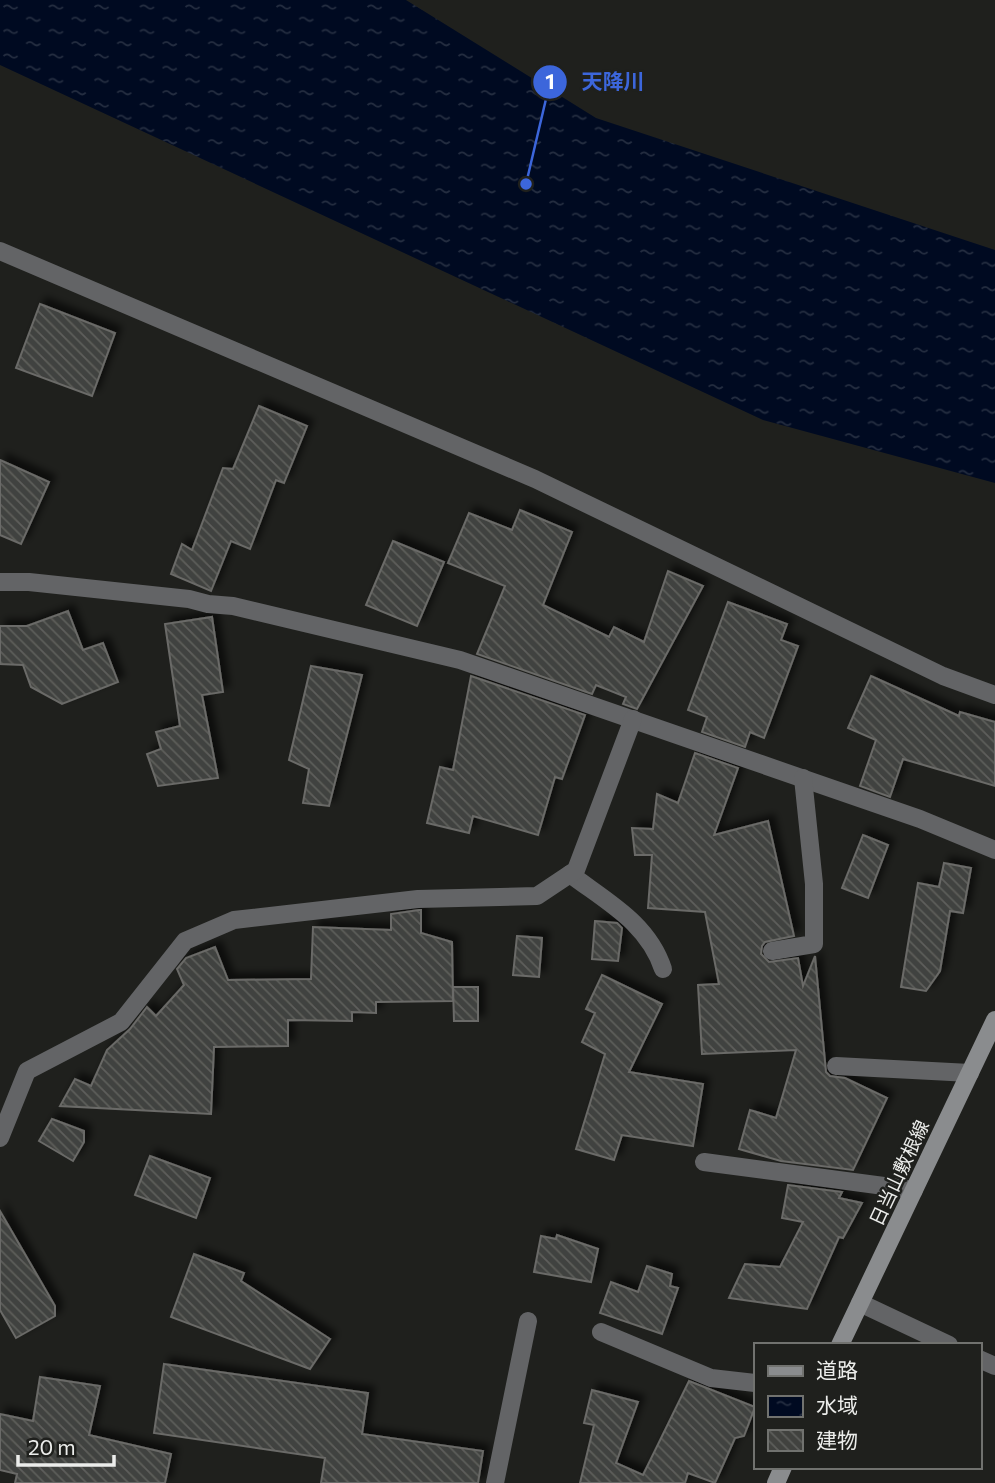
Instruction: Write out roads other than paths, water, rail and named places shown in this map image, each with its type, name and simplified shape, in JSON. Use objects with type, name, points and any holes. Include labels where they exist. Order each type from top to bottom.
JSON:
[{"type":"main road","name":"日当山敷根線","points":[[841,1343],[995,1020]]},
{"type":"street","points":[[0,251],[535,479],[943,676],[995,695]]},
{"type":"street","points":[[0,582],[43,583],[233,607],[460,660],[920,819],[995,850]]},
{"type":"street","points":[[0,1138],[27,1071],[121,1022],[185,941],[234,920],[418,899],[537,896],[576,870],[633,719]]},
{"type":"street","points":[[772,951],[814,944],[814,884],[803,778]]},
{"type":"street","points":[[570,874],[642,928],[657,950],[663,969]]},
{"type":"street","points":[[836,1066],[970,1073]]},
{"type":"street","points":[[704,1162],[914,1190]]},
{"type":"street","points":[[860,1303],[945,1343]]},
{"type":"street","points":[[495,1483],[528,1321]]},
{"type":"street","points":[[601,1332],[711,1378],[754,1383]]},
{"type":"water","points":[[0,0],[406,0],[596,118],[995,250],[995,483],[763,420],[0,65]]},
{"type":"place","name":"天降川","points":[[526,184]]}]
